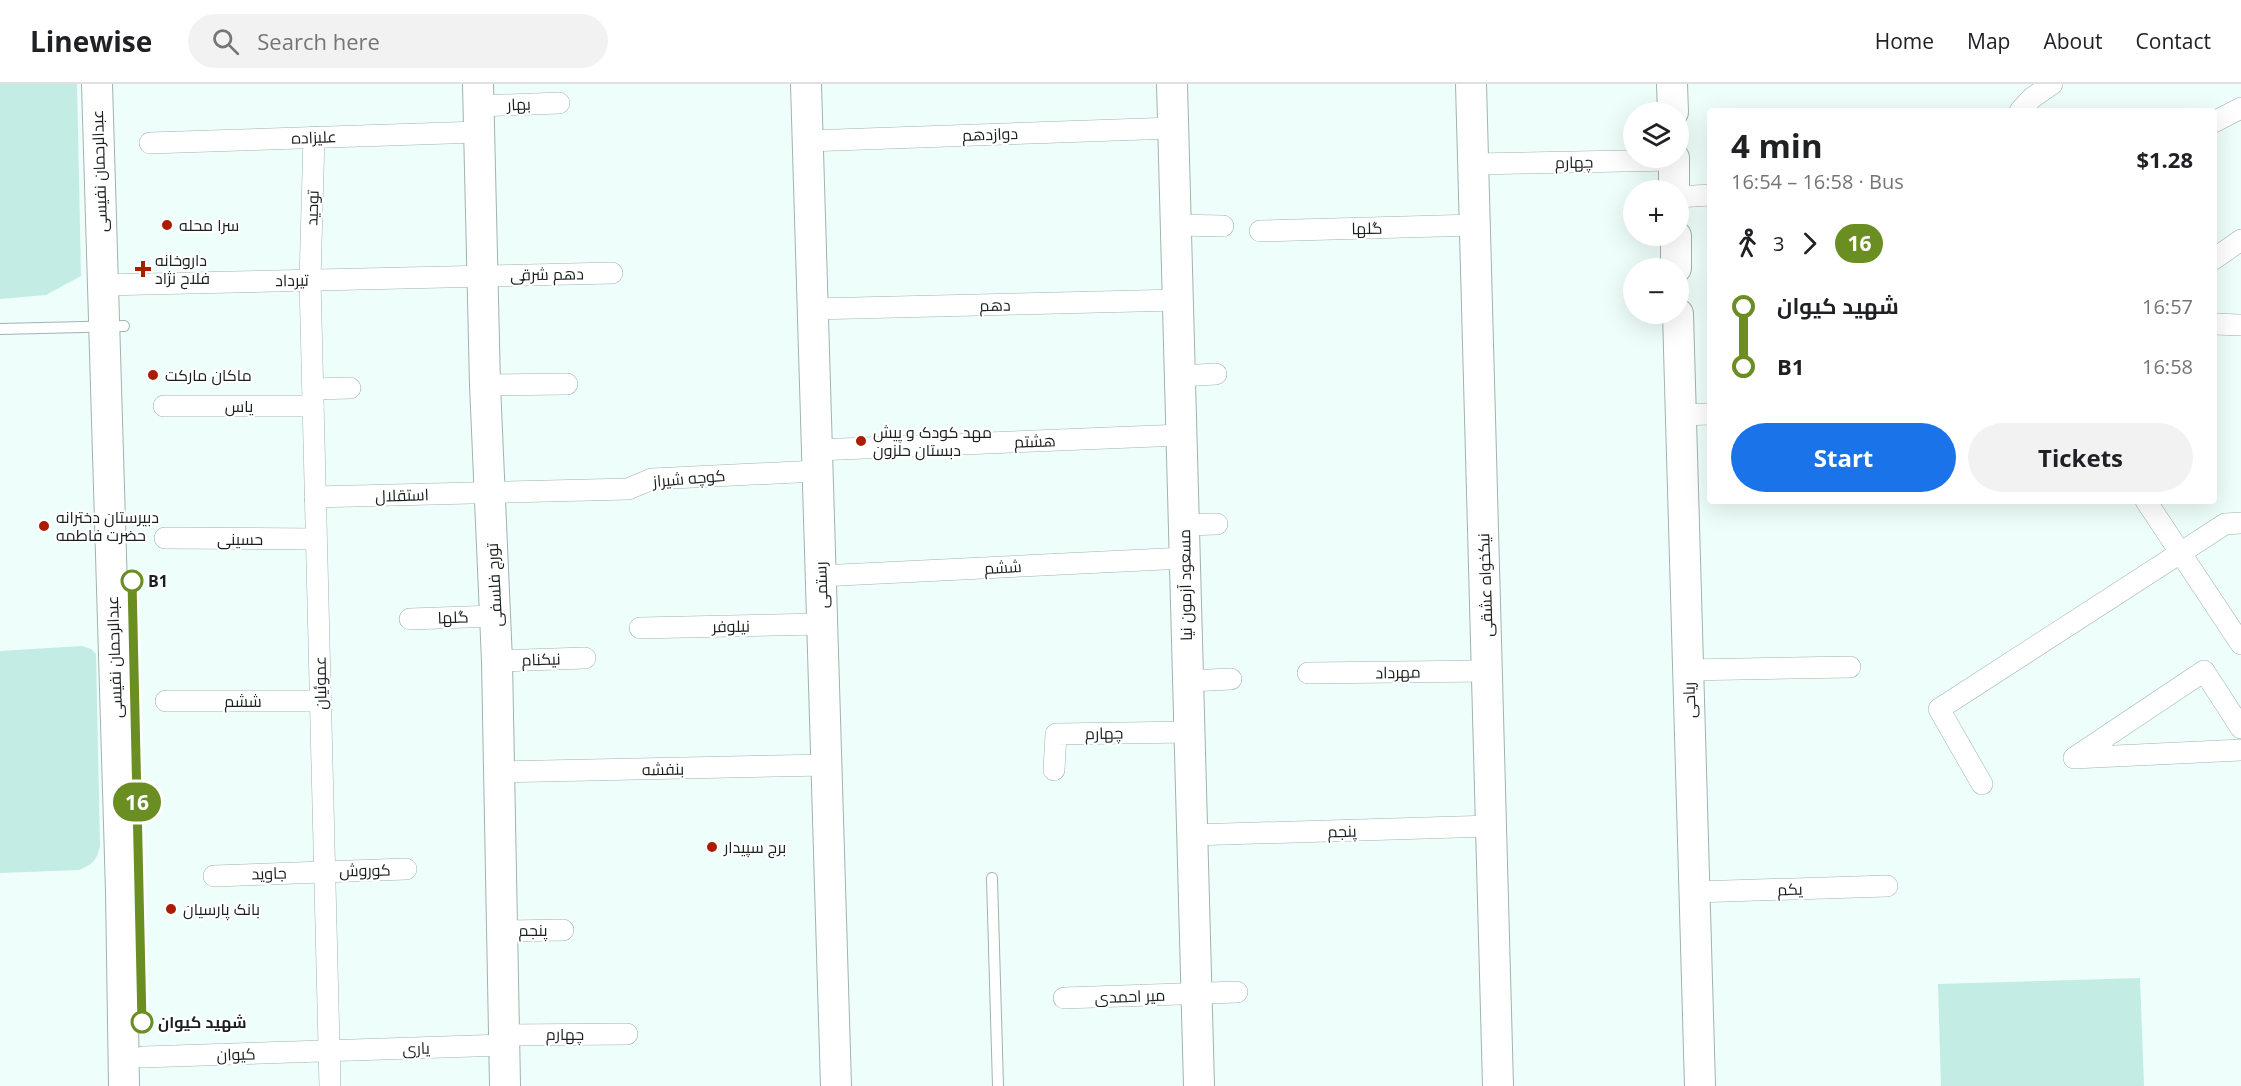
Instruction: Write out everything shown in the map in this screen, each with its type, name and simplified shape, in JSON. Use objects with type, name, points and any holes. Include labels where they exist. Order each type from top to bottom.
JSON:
[{"type":"street","name":"عبدالرحمان نفیسی","points":[[97,84],[113,285]]},
{"type":"street","name":"عبدالرحمان نفیسی","points":[[118,84],[113,285],[123,1086]]},
{"type":"street","name":"رستمی","points":[[806,84],[836,1086]]},
{"type":"street","name":"مسعود آزمون نیا","points":[[1172,84],[1199,1086]]},
{"type":"street","name":"نیکخواه عشقی","points":[[1472,84],[1498,1086]]},
{"type":"street","points":[[1672,84],[1672,102]]},
{"type":"street","points":[[2023,108],[2032,98],[2052,84]]},
{"type":"street","name":"بهار","points":[[479,107],[559,103]]},
{"type":"street","name":"علیزاده","points":[[150,143],[314,137],[479,107]]},
{"type":"street","name":"تورج فلسفی","points":[[479,107],[489,492],[497,661],[505,1086]]},
{"type":"street","points":[[2217,120],[2241,108]]},
{"type":"street","name":"دوازدهم","points":[[808,141],[1173,128]]},
{"type":"street","name":"توحید","points":[[310,280],[314,137]]},
{"type":"street","name":"چهارم","points":[[1474,164],[1623,160]]},
{"type":"street","points":[[1689,196],[1707,195]]},
{"type":"street","points":[[1176,225],[1223,226]]},
{"type":"street","name":"گلها","points":[[1260,231],[1475,225]]},
{"type":"street","points":[[2217,257],[2241,240]]},
{"type":"street","name":"دهم شرقی","points":[[482,275],[612,273]]},
{"type":"street","name":"تیرداد","points":[[113,285],[482,275]]},
{"type":"street","name":"عموئیان","points":[[310,280],[330,1086]]},
{"type":"street","name":"دهم","points":[[813,309],[1178,300]]},
{"type":"street","name":"ریاحی","points":[[1678,324],[1700,1086]]},
{"type":"street","points":[[2217,324],[2241,325]]},
{"type":"street","name":"عبدالرحمان نفیسی","points":[[114,326],[144,1071]]},
{"type":"street","points":[[1180,376],[1216,374]]},
{"type":"street","points":[[486,386],[567,384]]},
{"type":"street","name":"یاس","points":[[164,406],[313,398],[350,388]]},
{"type":"street","points":[[1681,415],[1707,414]]},
{"type":"street","name":"هشتم","points":[[817,461],[1181,435]]},
{"type":"street","name":"کوچه شیراز","points":[[489,492],[628,489],[652,479],[817,461]]},
{"type":"street","name":"استقلال","points":[[315,498],[489,492]]},
{"type":"street","points":[[2148,504],[2241,644]]},
{"type":"street","points":[[1982,784],[1939,710],[2225,524],[2241,523]]},
{"type":"street","points":[[1184,525],[1217,524]]},
{"type":"street","name":"حسینی","points":[[165,538],[316,539]]},
{"type":"street","name":"ششم","points":[[820,576],[1185,558]]},
{"type":"street","name":"گلها","points":[[410,619],[495,616]]},
{"type":"street","name":"نیلوفر","points":[[640,628],[822,624]]},
{"type":"street","name":"نیکنام","points":[[497,661],[585,658]]},
{"type":"street","points":[[1688,670],[1850,667]]},
{"type":"street","name":"مهرداد","points":[[1308,673],[1487,671]]},
{"type":"street","points":[[2241,728],[2234,703],[2204,671],[2074,758],[2241,750]]},
{"type":"street","points":[[1188,681],[1231,679]]},
{"type":"street","name":"ششم","points":[[166,701],[320,701]]},
{"type":"street","name":"چهارم","points":[[1054,770],[1056,734],[1189,732]]},
{"type":"street","name":"بنفشه","points":[[499,772],[826,765]]},
{"type":"street","name":"پنجم","points":[[1192,835],[1491,826]]},
{"type":"street","name":"کوروش","points":[[324,871],[406,869]]},
{"type":"street","name":"جاوید","points":[[214,876],[324,871]]},
{"type":"street","name":"یکم","points":[[1694,892],[1887,886]]},
{"type":"street","name":"پنجم","points":[[502,931],[563,930]]},
{"type":"street","name":"میر احمدی","points":[[1064,998],[1237,992]]},
{"type":"street","name":"چهارم","points":[[504,1040],[627,1034]]},
{"type":"street","name":"یاری","points":[[329,1050],[504,1040]]},
{"type":"street","name":"کیوان","points":[[144,1071],[329,1050]]},
{"type":"lane","points":[[0,329],[114,326]]},
{"type":"lane","points":[[992,878],[998,1086]]},
{"type":"green space","points":[[0,84],[77,84],[81,276],[46,295],[0,299]]},
{"type":"green space","points":[[82,646],[91,649],[96,654],[99,851],[93,861],[79,870],[0,873],[0,651]]},
{"type":"green space","points":[[2140,978],[2144,1086],[1941,1086],[1938,984]]},
{"type":"bus line","name":"16","points":[[132,581],[142,1022]]},
{"type":"place","name":"سرا محله","points":[[167,225]]},
{"type":"place","name":"داروخانه فلاح نژاد","points":[[143,269]]},
{"type":"place","name":"ماکان مارکت","points":[[153,375]]},
{"type":"place","name":"مهد کودک و پیش دبستان حلزون","points":[[861,441]]},
{"type":"place","name":"دبیرستان دخترانه حضرت فاطمه","points":[[44,526]]},
{"type":"place","name":"B1","points":[[132,581]]},
{"type":"place","name":"برج سپیدار","points":[[712,847]]},
{"type":"place","name":"بانک پارسیان","points":[[171,909]]},
{"type":"place","name":"شهید کیوان","points":[[142,1022]]}]
